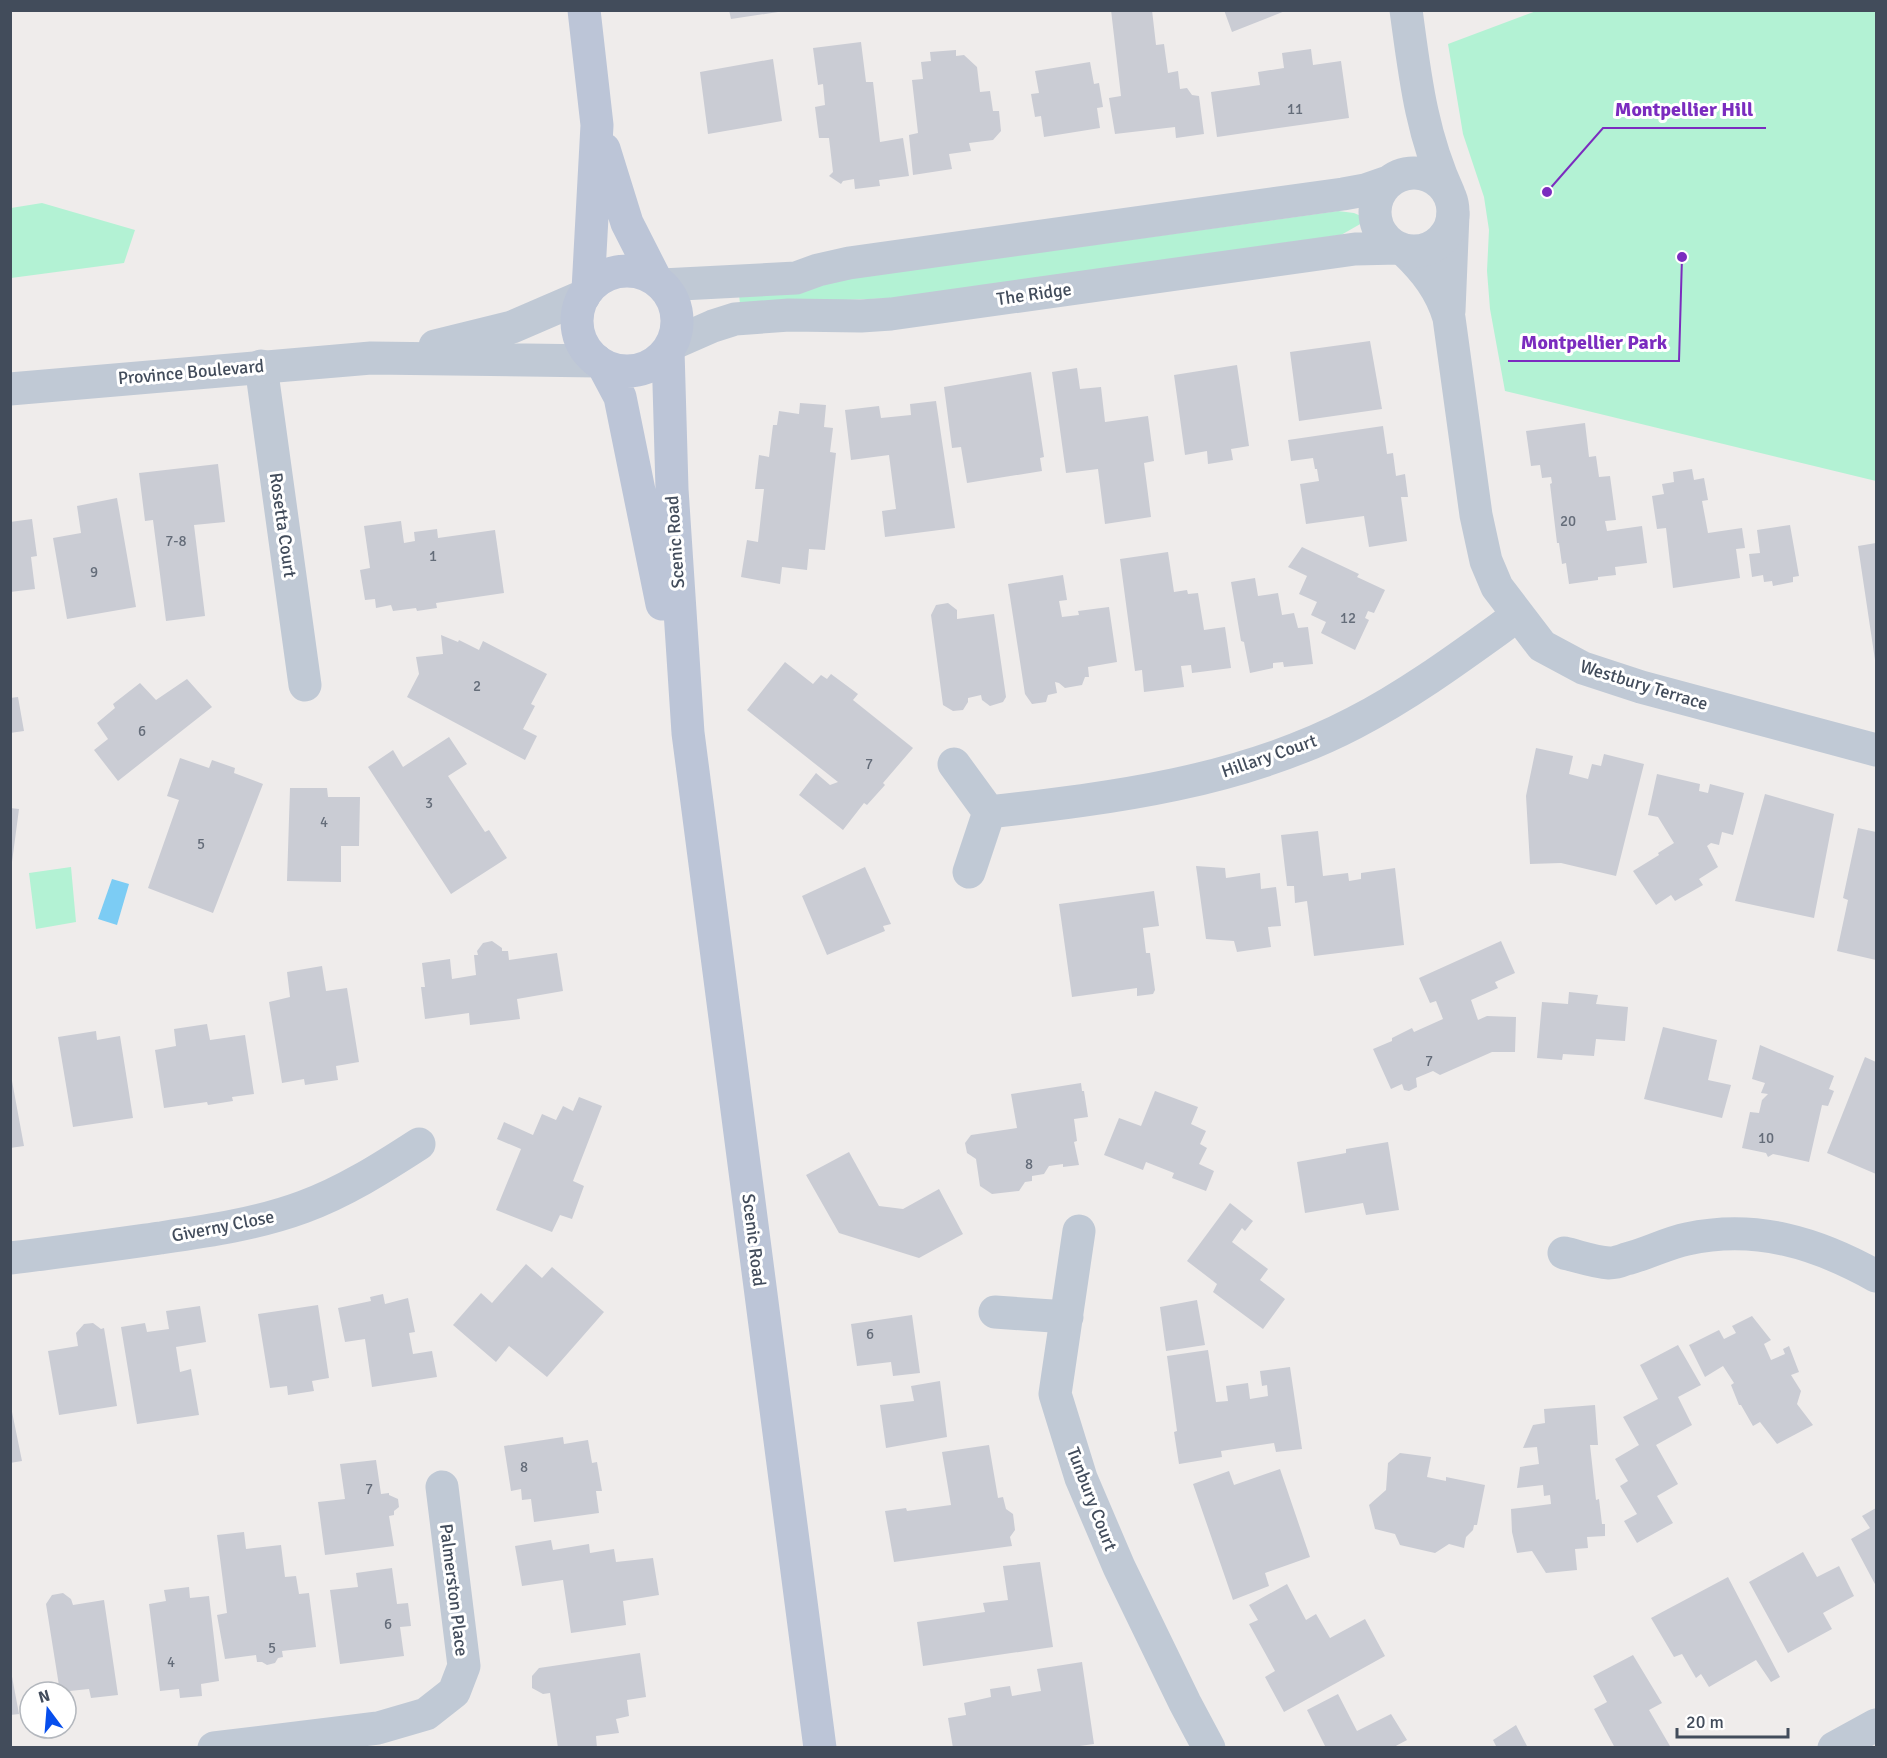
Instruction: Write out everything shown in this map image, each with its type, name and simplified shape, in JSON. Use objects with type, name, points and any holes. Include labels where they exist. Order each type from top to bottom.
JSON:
[{"type":"main road","name":"Scenic Road","points":[[584,10],[597,125],[586,293],[578,314],[578,332],[585,348],[600,363],[620,397],[688,734]]},
{"type":"main road","name":"Scenic Road","points":[[597,125],[627,223],[659,282],[669,292],[677,312],[676,334],[670,347],[672,489],[688,734],[820,1748]]},
{"type":"main road","points":[[586,293],[601,278],[616,272],[641,273],[659,282]]},
{"type":"main road","points":[[600,363],[614,369],[638,370],[650,366],[670,347]]},
{"type":"street","name":"Westbury Terrace","points":[[1406,10],[1419,106],[1451,205],[1449,318],[1476,515],[1486,561],[1497,587],[1542,646],[1583,668],[1641,687],[1876,750]]},
{"type":"street","name":"Westbury Terrace","points":[[1419,106],[1410,149],[1392,180],[1378,196],[1374,213],[1379,231],[1391,244],[1401,249],[1436,287],[1449,318]]},
{"type":"street","points":[[659,282],[796,278],[849,263],[1343,194],[1365,190],[1413,173],[1430,176],[1438,181],[1451,205],[1447,232],[1434,245],[1417,251],[1401,249]]},
{"type":"street","name":"The Ridge","points":[[670,347],[713,326],[735,319],[789,315],[891,314],[1355,249],[1401,249]]},
{"type":"street","name":"Province Boulevard","points":[[371,358],[454,343],[512,327],[586,293]]},
{"type":"street","name":"Province Boulevard","points":[[10,389],[371,358],[600,363]]},
{"type":"street","name":"Rosetta Court","points":[[261,366],[305,685]]},
{"type":"street","name":"Hillary Court","points":[[989,812],[1098,800],[1246,768],[1354,723],[1418,686],[1517,616]]},
{"type":"street","points":[[954,764],[989,812],[969,872]]},
{"type":"street","name":"Giverny Close","points":[[10,1258],[82,1250],[213,1230],[267,1219],[304,1207],[334,1193],[386,1165],[418,1144]]},
{"type":"street","name":"Tunbury Court","points":[[1079,1231],[1055,1394],[1081,1478],[1119,1568],[1209,1748]]},
{"type":"street","points":[[1564,1253],[1610,1263],[1649,1254],[1684,1239],[1711,1234],[1738,1234],[1800,1242],[1845,1259],[1876,1276]]},
{"type":"street","points":[[994,1312],[1067,1317]]},
{"type":"street","name":"Palmerston Place","points":[[214,1748],[378,1728],[426,1714],[454,1692],[464,1666],[441,1487]]},
{"type":"street","points":[[1834,1748],[1876,1725]]},
{"type":"green space","points":[[1539,10],[1876,11],[1876,481],[1505,391],[1490,309],[1487,271],[1489,230],[1484,197],[1463,134],[1448,44]]},
{"type":"green space","points":[[42,203],[135,230],[124,263],[11,278],[11,208]]},
{"type":"green space","points":[[1338,211],[1361,216],[1362,223],[1341,235],[894,298],[740,304],[739,294]]},
{"type":"green space","points":[[71,867],[76,922],[36,929],[29,873]]},
{"type":"water","points":[[112,879],[129,884],[117,925],[98,919]]},
{"type":"building","points":[[729,10],[778,10],[778,12],[731,19]]},
{"type":"building","points":[[1111,10],[1152,10],[1156,45],[1164,44],[1168,73],[1178,71],[1180,89],[1187,88],[1192,95],[1199,96],[1204,134],[1176,138],[1175,127],[1115,134],[1109,98],[1121,96]]},
{"type":"building","points":[[1224,10],[1285,10],[1285,11],[1232,32]]},
{"type":"building","points":[[861,42],[866,82],[873,82],[880,142],[903,138],[909,176],[879,180],[880,186],[855,189],[854,179],[843,181],[841,184],[829,176],[833,172],[829,138],[819,138],[815,107],[825,105],[823,84],[818,85],[813,48]]},
{"type":"building","points":[[1311,49],[1313,65],[1341,61],[1349,118],[1217,137],[1211,92],[1260,85],[1258,72],[1284,68],[1282,53]]},
{"type":"building","points":[[956,50],[956,56],[964,55],[977,67],[980,92],[990,91],[993,111],[999,111],[1001,131],[993,140],[969,143],[971,151],[949,154],[952,169],[913,175],[909,135],[918,133],[912,80],[923,79],[921,62],[931,61],[930,52]]},
{"type":"building","points":[[773,59],[782,121],[708,134],[700,72]]},
{"type":"building","points":[[1090,62],[1094,84],[1099,83],[1103,107],[1097,108],[1100,128],[1044,137],[1041,116],[1035,117],[1031,94],[1039,93],[1035,71]]},
{"type":"building","points":[[1370,341],[1382,409],[1299,421],[1290,352]]},
{"type":"building","points":[[1237,365],[1249,446],[1231,449],[1233,460],[1208,464],[1207,451],[1185,455],[1174,375]]},
{"type":"building","points":[[1077,368],[1080,389],[1101,387],[1105,422],[1148,416],[1154,461],[1144,463],[1151,517],[1105,524],[1098,469],[1066,473],[1052,372]]},
{"type":"building","points":[[1031,372],[1044,457],[1040,458],[1042,471],[967,483],[961,447],[952,448],[944,387]]},
{"type":"building","points":[[936,401],[955,528],[885,537],[882,511],[896,509],[889,455],[851,460],[845,410],[879,406],[881,418],[911,415],[910,404]]},
{"type":"building","points":[[800,403],[826,405],[824,427],[833,428],[830,452],[836,453],[825,550],[809,549],[807,570],[782,567],[780,584],[741,577],[747,540],[758,542],[764,489],[755,489],[759,455],[769,457],[773,425],[777,425],[779,411],[799,414]]},
{"type":"building","points":[[1585,423],[1589,457],[1596,456],[1599,477],[1610,476],[1616,520],[1605,521],[1607,531],[1642,526],[1647,563],[1615,567],[1616,575],[1569,584],[1566,563],[1562,564],[1559,543],[1557,543],[1551,477],[1542,478],[1540,465],[1531,466],[1526,431]]},
{"type":"building","points":[[1383,426],[1387,454],[1393,453],[1396,476],[1405,474],[1408,497],[1401,497],[1407,541],[1369,547],[1364,516],[1306,524],[1300,484],[1319,481],[1317,469],[1315,469],[1313,458],[1291,461],[1288,440]]},
{"type":"building","points":[[218,464],[225,522],[194,525],[205,616],[166,621],[153,520],[145,521],[139,473]]},
{"type":"building","points":[[1692,469],[1694,480],[1704,478],[1708,500],[1702,501],[1708,533],[1742,528],[1745,548],[1736,549],[1740,578],[1673,588],[1666,528],[1657,529],[1652,496],[1664,494],[1662,484],[1674,482],[1673,472]]},
{"type":"building","points":[[117,498],[136,607],[67,619],[53,538],[81,533],[77,506]]},
{"type":"building","points":[[32,519],[37,556],[31,557],[35,589],[10,592],[10,522]]},
{"type":"building","points":[[401,521],[404,543],[415,541],[414,532],[437,529],[438,538],[495,530],[504,593],[436,603],[437,608],[417,611],[416,608],[393,611],[391,605],[376,608],[375,599],[365,600],[360,570],[370,568],[364,526]]},
{"type":"building","points":[[1790,525],[1799,576],[1793,577],[1793,582],[1773,586],[1772,581],[1764,582],[1763,575],[1752,577],[1749,554],[1760,553],[1757,530]]},
{"type":"building","points":[[1876,543],[1876,660],[1875,660],[1858,546]]},
{"type":"building","points":[[1302,547],[1359,574],[1357,577],[1385,590],[1374,613],[1368,611],[1365,618],[1369,620],[1355,650],[1321,633],[1326,622],[1311,615],[1317,602],[1299,594],[1307,576],[1288,567]]},
{"type":"building","points":[[1168,552],[1174,592],[1187,590],[1188,594],[1198,593],[1204,630],[1225,627],[1231,668],[1192,673],[1191,665],[1181,666],[1184,687],[1144,692],[1142,670],[1135,671],[1120,559]]},
{"type":"building","points":[[1063,575],[1067,600],[1059,601],[1062,617],[1079,615],[1078,611],[1109,607],[1117,662],[1088,667],[1089,677],[1085,677],[1082,685],[1065,688],[1055,682],[1057,693],[1048,695],[1046,702],[1032,704],[1025,694],[1008,584]]},
{"type":"building","points":[[1255,578],[1258,596],[1278,593],[1282,615],[1294,613],[1298,628],[1308,627],[1313,664],[1284,667],[1283,662],[1273,663],[1273,668],[1250,673],[1244,642],[1241,641],[1231,582]]},
{"type":"building","points":[[948,603],[957,610],[957,619],[994,614],[1006,697],[1003,702],[990,706],[982,700],[981,695],[968,698],[963,710],[953,711],[943,705],[931,615],[936,605]]},
{"type":"building","points":[[441,635],[458,642],[459,640],[479,650],[483,641],[547,674],[531,704],[535,706],[523,729],[537,736],[525,760],[407,697],[419,674],[416,657],[443,654]]},
{"type":"building","points":[[785,662],[813,684],[821,675],[827,679],[831,674],[858,694],[853,700],[913,748],[883,783],[885,785],[867,805],[864,803],[843,830],[799,795],[816,773],[830,785],[838,782],[747,710]]},
{"type":"building","points":[[187,679],[212,707],[118,781],[94,750],[108,739],[97,723],[115,708],[113,704],[140,683],[156,700]]},
{"type":"building","points":[[18,697],[24,731],[10,733],[10,698]]},
{"type":"building","points":[[449,737],[467,764],[448,776],[485,832],[489,830],[507,858],[451,894],[368,767],[393,750],[403,767]]},
{"type":"building","points":[[1536,748],[1573,756],[1569,774],[1588,779],[1592,764],[1601,766],[1604,754],[1644,764],[1616,876],[1561,863],[1530,864],[1526,796]]},
{"type":"building","points":[[180,758],[209,768],[212,760],[235,768],[234,773],[263,784],[213,913],[148,888],[179,800],[167,796]]},
{"type":"building","points":[[1657,774],[1700,784],[1699,791],[1708,793],[1710,784],[1744,793],[1733,835],[1722,832],[1719,845],[1711,843],[1707,846],[1718,867],[1699,879],[1703,885],[1675,901],[1671,895],[1656,905],[1633,871],[1674,843],[1658,817],[1648,815]]},
{"type":"building","points":[[290,788],[327,788],[328,797],[360,797],[359,846],[341,846],[341,882],[287,881]]},
{"type":"building","points":[[1765,794],[1834,814],[1814,918],[1735,901]]},
{"type":"building","points":[[10,808],[19,809],[12,862],[10,862]]},
{"type":"building","points":[[1858,828],[1876,832],[1876,960],[1837,951],[1848,900],[1843,898]]},
{"type":"building","points":[[1318,831],[1323,876],[1348,873],[1349,881],[1361,879],[1361,873],[1395,868],[1404,945],[1314,956],[1307,901],[1295,903],[1294,886],[1287,886],[1281,835]]},
{"type":"building","points":[[1196,866],[1225,868],[1226,878],[1260,873],[1261,889],[1276,887],[1281,926],[1268,927],[1271,947],[1237,952],[1234,941],[1206,939]]},
{"type":"building","points":[[865,867],[891,924],[883,926],[885,931],[827,955],[802,896]]},
{"type":"building","points":[[1154,891],[1159,926],[1143,928],[1146,953],[1150,953],[1155,990],[1153,994],[1137,996],[1137,988],[1072,997],[1059,904]]},
{"type":"building","points":[[492,941],[502,948],[502,951],[508,951],[509,960],[557,953],[563,991],[517,999],[520,1019],[470,1025],[469,1013],[425,1019],[421,987],[425,987],[422,963],[450,959],[452,979],[476,975],[474,955],[478,955],[477,951],[483,943]]},
{"type":"building","points":[[1501,941],[1515,973],[1495,982],[1498,988],[1471,1000],[1478,1020],[1487,1016],[1516,1017],[1515,1052],[1492,1052],[1440,1075],[1433,1071],[1416,1078],[1417,1087],[1409,1091],[1404,1090],[1402,1084],[1391,1089],[1373,1049],[1392,1041],[1392,1038],[1412,1028],[1414,1032],[1443,1019],[1436,1001],[1430,1003],[1419,978]]},
{"type":"building","points":[[322,966],[326,991],[347,988],[359,1062],[336,1066],[338,1080],[305,1085],[304,1079],[282,1083],[269,1002],[290,997],[287,972]]},
{"type":"building","points":[[1569,992],[1598,995],[1596,1004],[1628,1007],[1625,1041],[1596,1039],[1594,1056],[1563,1054],[1562,1060],[1537,1058],[1542,1002],[1568,1004]]},
{"type":"building","points":[[207,1024],[210,1040],[245,1035],[254,1094],[232,1097],[233,1101],[208,1105],[207,1102],[164,1108],[155,1050],[176,1046],[174,1029]]},
{"type":"building","points":[[1663,1027],[1717,1040],[1708,1080],[1731,1085],[1722,1118],[1644,1099]]},
{"type":"building","points":[[96,1031],[97,1040],[120,1036],[133,1118],[73,1127],[58,1037]]},
{"type":"building","points":[[1760,1045],[1834,1076],[1829,1089],[1834,1091],[1828,1106],[1822,1105],[1809,1162],[1773,1154],[1768,1157],[1766,1153],[1742,1148],[1750,1112],[1759,1113],[1762,1100],[1768,1094],[1761,1093],[1765,1083],[1752,1079]]},
{"type":"building","points":[[1865,1057],[1876,1062],[1876,1174],[1827,1153]]},
{"type":"building","points":[[10,1070],[24,1146],[10,1148]]},
{"type":"building","points":[[1081,1083],[1088,1117],[1074,1119],[1077,1141],[1074,1142],[1079,1165],[1049,1166],[1044,1174],[1032,1176],[1032,1181],[1025,1182],[1019,1191],[992,1194],[980,1186],[976,1159],[967,1153],[965,1143],[971,1135],[1017,1128],[1011,1094]]},
{"type":"building","points":[[1155,1091],[1198,1107],[1191,1124],[1206,1131],[1200,1144],[1207,1148],[1199,1164],[1214,1171],[1206,1191],[1172,1178],[1174,1173],[1146,1162],[1143,1170],[1104,1155],[1119,1118],[1141,1126]]},
{"type":"building","points":[[579,1097],[602,1106],[573,1181],[584,1186],[572,1219],[560,1215],[552,1232],[496,1210],[521,1149],[497,1139],[504,1122],[533,1135],[542,1114],[556,1120],[563,1106],[573,1111]]},
{"type":"building","points":[[1388,1142],[1399,1210],[1366,1215],[1363,1203],[1305,1213],[1297,1162],[1346,1153],[1346,1149]]},
{"type":"building","points":[[849,1152],[879,1206],[903,1209],[939,1189],[963,1234],[919,1258],[839,1233],[806,1175]]},
{"type":"building","points":[[1230,1203],[1253,1221],[1245,1231],[1242,1228],[1232,1242],[1268,1269],[1260,1280],[1285,1299],[1263,1329],[1213,1292],[1217,1284],[1187,1261]]},
{"type":"building","points":[[526,1264],[542,1278],[552,1267],[604,1312],[547,1377],[509,1346],[496,1362],[453,1325],[481,1293],[492,1303]]},
{"type":"building","points":[[383,1294],[385,1304],[408,1298],[415,1332],[409,1333],[413,1354],[432,1351],[437,1377],[372,1387],[365,1339],[345,1342],[338,1308],[371,1301],[370,1297]]},
{"type":"building","points":[[1197,1300],[1205,1345],[1166,1351],[1160,1307]]},
{"type":"building","points":[[318,1305],[329,1378],[312,1381],[314,1391],[288,1395],[287,1386],[270,1388],[258,1314]]},
{"type":"building","points":[[200,1306],[206,1342],[176,1347],[180,1372],[191,1369],[199,1415],[137,1424],[121,1327],[145,1323],[147,1332],[169,1329],[166,1311]]},
{"type":"building","points":[[912,1315],[920,1373],[893,1376],[891,1362],[857,1366],[851,1324]]},
{"type":"building","points":[[1752,1316],[1771,1340],[1764,1344],[1771,1360],[1785,1354],[1783,1349],[1789,1346],[1799,1372],[1791,1375],[1801,1391],[1797,1404],[1813,1425],[1777,1444],[1760,1422],[1753,1426],[1739,1405],[1731,1385],[1734,1383],[1723,1366],[1705,1377],[1689,1345],[1719,1330],[1724,1339],[1736,1333],[1732,1326]]},
{"type":"building","points":[[93,1323],[101,1329],[104,1328],[117,1406],[59,1415],[48,1351],[78,1346],[76,1333],[84,1324]]},
{"type":"building","points":[[1678,1345],[1701,1385],[1678,1397],[1692,1425],[1656,1445],[1678,1484],[1657,1496],[1673,1523],[1637,1543],[1624,1521],[1637,1514],[1620,1486],[1628,1481],[1615,1459],[1639,1445],[1623,1417],[1658,1399],[1640,1365]]},
{"type":"building","points":[[1208,1350],[1216,1402],[1228,1401],[1226,1386],[1248,1383],[1250,1399],[1268,1396],[1267,1385],[1262,1386],[1260,1371],[1290,1367],[1302,1449],[1276,1452],[1274,1443],[1221,1451],[1222,1457],[1179,1464],[1167,1356]]},
{"type":"building","points":[[940,1381],[947,1437],[886,1448],[880,1405],[914,1401],[911,1386]]},
{"type":"building","points":[[10,1402],[22,1461],[10,1463]]},
{"type":"building","points":[[1595,1405],[1598,1445],[1590,1445],[1596,1500],[1599,1499],[1602,1524],[1605,1524],[1605,1536],[1587,1537],[1588,1548],[1575,1549],[1577,1570],[1546,1573],[1532,1551],[1517,1553],[1512,1532],[1511,1509],[1551,1504],[1550,1495],[1544,1496],[1543,1485],[1517,1488],[1520,1467],[1539,1464],[1537,1447],[1523,1448],[1533,1425],[1545,1423],[1544,1409]]},
{"type":"building","points":[[563,1437],[564,1444],[588,1440],[592,1463],[597,1462],[602,1491],[596,1491],[599,1513],[534,1522],[531,1499],[522,1500],[521,1489],[511,1491],[504,1446]]},
{"type":"building","points":[[989,1445],[998,1498],[1003,1497],[1006,1509],[1013,1514],[1015,1530],[1010,1537],[1012,1546],[894,1562],[885,1511],[906,1508],[907,1511],[951,1505],[942,1452]]},
{"type":"building","points":[[1400,1453],[1431,1457],[1427,1477],[1446,1481],[1446,1477],[1485,1485],[1477,1525],[1474,1525],[1473,1530],[1466,1537],[1464,1548],[1449,1544],[1435,1553],[1400,1545],[1395,1534],[1375,1529],[1369,1505],[1386,1490],[1388,1463]]},
{"type":"building","points":[[376,1460],[381,1494],[389,1493],[398,1499],[399,1507],[394,1511],[394,1515],[389,1516],[394,1546],[325,1555],[318,1502],[345,1499],[340,1464]]},
{"type":"building","points":[[1280,1469],[1310,1557],[1265,1573],[1269,1586],[1233,1600],[1193,1484],[1229,1471],[1234,1485]]},
{"type":"building","points":[[1876,1508],[1876,1586],[1851,1539],[1870,1528],[1862,1516]]},
{"type":"building","points":[[244,1532],[246,1549],[281,1545],[285,1577],[296,1576],[299,1594],[309,1593],[316,1647],[282,1651],[283,1657],[267,1665],[257,1662],[256,1655],[225,1659],[217,1615],[227,1613],[217,1535]]},
{"type":"building","points":[[551,1540],[553,1550],[589,1544],[590,1553],[614,1549],[616,1562],[653,1558],[659,1595],[623,1601],[626,1625],[571,1633],[563,1580],[522,1586],[515,1546]]},
{"type":"building","points":[[1803,1552],[1817,1577],[1839,1566],[1854,1596],[1823,1613],[1832,1629],[1788,1653],[1749,1582]]},
{"type":"building","points":[[1040,1562],[1053,1647],[923,1666],[917,1622],[985,1612],[983,1603],[1008,1600],[1003,1566]]},
{"type":"building","points":[[392,1568],[397,1604],[408,1603],[411,1626],[400,1627],[404,1656],[340,1664],[330,1590],[358,1587],[356,1573]]},
{"type":"building","points":[[1728,1577],[1780,1677],[1771,1682],[1756,1660],[1709,1687],[1701,1674],[1696,1678],[1682,1654],[1674,1657],[1651,1618]]},
{"type":"building","points":[[1287,1584],[1306,1620],[1316,1614],[1330,1638],[1365,1619],[1385,1656],[1284,1712],[1265,1677],[1275,1671],[1249,1624],[1258,1620],[1249,1605]]},
{"type":"building","points":[[189,1587],[190,1598],[209,1596],[219,1681],[201,1684],[202,1696],[180,1698],[179,1689],[160,1691],[149,1604],[166,1601],[164,1590]]},
{"type":"building","points":[[63,1593],[71,1599],[73,1605],[104,1600],[118,1695],[91,1698],[89,1689],[78,1690],[78,1680],[58,1680],[46,1604],[52,1595]]},
{"type":"building","points":[[640,1653],[646,1697],[627,1700],[629,1716],[616,1719],[619,1733],[596,1736],[597,1748],[558,1748],[550,1693],[543,1694],[532,1688],[532,1676],[539,1668]]},
{"type":"building","points":[[1633,1655],[1662,1703],[1649,1710],[1670,1746],[1666,1748],[1615,1748],[1594,1709],[1607,1702],[1593,1676]]},
{"type":"building","points":[[1082,1662],[1094,1744],[1065,1748],[953,1748],[948,1718],[966,1715],[964,1703],[991,1697],[990,1689],[1010,1686],[1012,1696],[1041,1691],[1037,1669]]},
{"type":"building","points":[[10,1666],[18,1714],[10,1715]]},
{"type":"building","points":[[1338,1694],[1357,1731],[1391,1714],[1407,1740],[1392,1748],[1326,1748],[1307,1710]]},
{"type":"building","points":[[1516,1725],[1528,1748],[1497,1748],[1493,1740]]},
{"type":"place","name":"Montpellier Hill","points":[[1547,192]]},
{"type":"place","name":"Montpellier Park","points":[[1682,257]]}]
